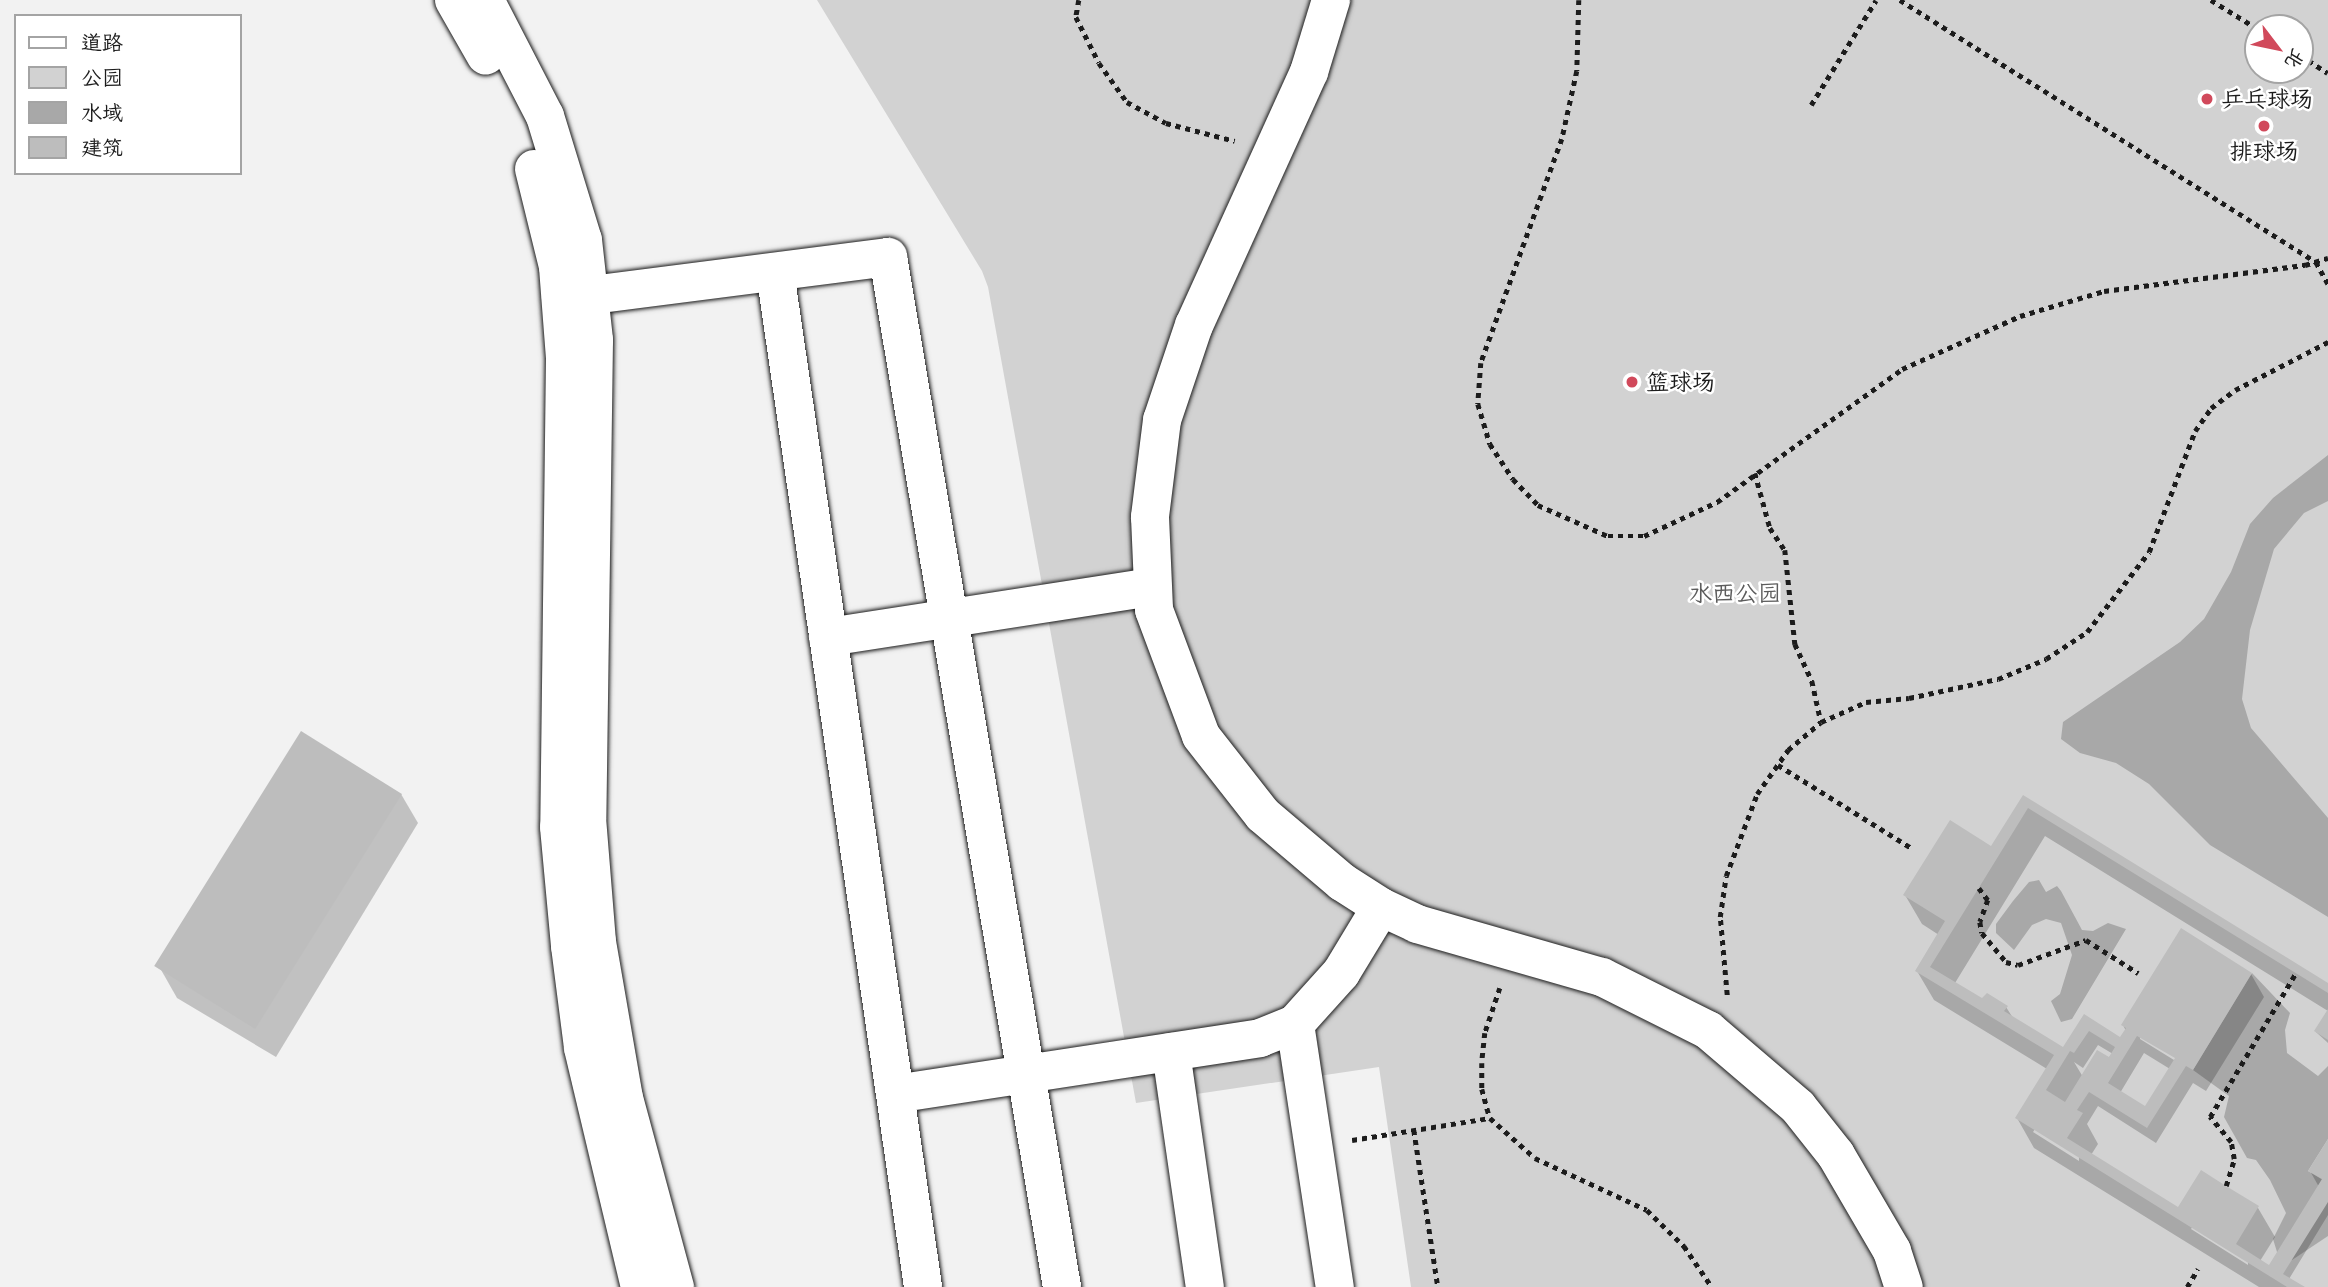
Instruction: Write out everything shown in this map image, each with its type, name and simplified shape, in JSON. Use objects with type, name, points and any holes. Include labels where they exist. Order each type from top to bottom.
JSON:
[{"type":"street","points":[[454,0],[516,115],[575,298],[594,368],[587,818],[596,928],[621,1086],[675,1287]]},
{"type":"street","points":[[485,0],[545,116],[583,240],[575,298],[567,465],[559,827],[583,1048],[640,1287]]},
{"type":"street","points":[[1331,0],[1309,72],[1277,150],[1194,325],[1162,420],[1150,517],[1152,587],[1154,610],[1175,677],[1208,746],[1263,815],[1342,882],[1381,907],[1417,924],[1602,977],[1652,999],[1719,1039],[1798,1107],[1836,1155],[1892,1251],[1904,1287]]},
{"type":"street","points":[[575,298],[888,257],[1062,1287]]},
{"type":"street","points":[[775,272],[923,1287]]},
{"type":"street","points":[[828,637],[1152,587]]},
{"type":"street","points":[[895,1094],[1261,1038],[1295,1024],[1341,973],[1381,907]]},
{"type":"street","points":[[1295,1024],[1335,1287]]},
{"type":"street","points":[[1171,1052],[1205,1287]]},
{"type":"path","points":[[1079,0],[1076,17],[1099,63],[1127,102],[1166,123],[1277,150]]},
{"type":"path","points":[[1579,0],[1577,71],[1562,139],[1481,363],[1478,404],[1490,444],[1513,479],[1538,505],[1608,536],[1644,536],[1717,502],[1755,472],[1902,369],[2020,316],[2104,291],[2316,262],[2328,258]]},
{"type":"path","points":[[1811,105],[1876,0]]},
{"type":"path","points":[[1900,0],[2316,262],[2328,284]]},
{"type":"path","points":[[2211,0],[2244,20]]},
{"type":"path","points":[[1719,1039],[1728,1003],[1720,917],[1726,876],[1757,794],[1778,765],[1821,722],[1866,702],[1909,698],[1998,679],[2046,659],[2087,632],[2149,552],[2195,432],[2211,408],[2235,390],[2328,342]]},
{"type":"path","points":[[1755,472],[1770,528],[1786,550],[1795,644],[1812,681],[1821,722]]},
{"type":"path","points":[[1778,765],[1913,849]]},
{"type":"path","points":[[1979,888],[1988,900],[1980,922],[1982,933],[2006,962],[2018,965],[2086,940],[2138,973]]},
{"type":"path","points":[[1513,953],[1485,1033],[1482,1089],[1490,1118],[1535,1158],[1647,1210],[1684,1246],[1712,1287]]},
{"type":"path","points":[[2226,1186],[2234,1159],[2231,1142],[2210,1117],[2222,1091],[2296,974]]},
{"type":"path","points":[[1350,1140],[1490,1118]]},
{"type":"path","points":[[1414,1129],[1438,1287]]},
{"type":"path","points":[[2187,1287],[2198,1269]]},
{"type":"green space","name":"水西公园","points":[[817,0],[2328,0],[2328,1287],[1411,1287],[1379,1067],[1136,1103],[988,287],[982,271]]},
{"type":"water","points":[[2328,455],[2328,501],[2304,513],[2274,549],[2250,630],[2242,699],[2251,728],[2328,818],[2328,917],[2210,845],[2149,784],[2116,763],[2080,753],[2061,739],[2063,722],[2180,642],[2204,619],[2231,572],[2250,524],[2273,498]]},
{"type":"water","points":[[2039,880],[2046,892],[2057,886],[2082,930],[2093,931],[2108,923],[2126,929],[2072,1019],[2061,1022],[2051,1001],[2060,994],[2072,955],[2061,923],[2046,919],[2032,925],[2014,950],[1996,933],[1996,924],[2013,901],[2029,882]]},
{"type":"water","points":[[2252,973],[2290,1013],[2285,1030],[2287,1053],[2318,1076],[2328,1066],[2328,1139],[2308,1171],[2328,1183],[2328,1236],[2292,1260],[2277,1252],[2273,1239],[2286,1213],[2270,1180],[2256,1160],[2247,1158],[2224,1117],[2229,1096],[2193,1070]]},
{"type":"building","points":[[301,731],[402,794],[255,1029],[154,966]]},
{"type":"building","points":[[2023,795],[2328,983],[2328,993],[2028,808],[1930,967],[1982,998],[1987,993],[2008,1006],[2004,1011],[2063,1047],[2084,1014],[2120,1037],[2126,1028],[2121,1025],[2181,928],[2252,973],[2193,1070],[2186,1066],[2147,1128],[2089,1092],[2077,1110],[2083,1113],[2067,1138],[2178,1207],[2201,1170],[2259,1206],[2236,1244],[2269,1265],[2322,1179],[2308,1171],[2328,1139],[2328,1202],[2283,1274],[2305,1287],[2287,1287],[2015,1118],[2054,1055],[1915,971],[1945,921],[1903,895],[1950,820],[1991,846]],"holes":[[[2089,1031],[2115,1047],[2109,1057],[2097,1050],[2065,1102],[2046,1090],[2070,1051],[2074,1053]],[[2137,1036],[2175,1058],[2145,1106],[2108,1083]]]},
{"type":"building","points":[[2328,1009],[2328,1040],[2314,1031]]},
{"type":"place","name":"乒乓球场","points":[[2207,99]]},
{"type":"place","name":"排球场","points":[[2264,126]]},
{"type":"place","name":"篮球场","points":[[1632,382]]}]
